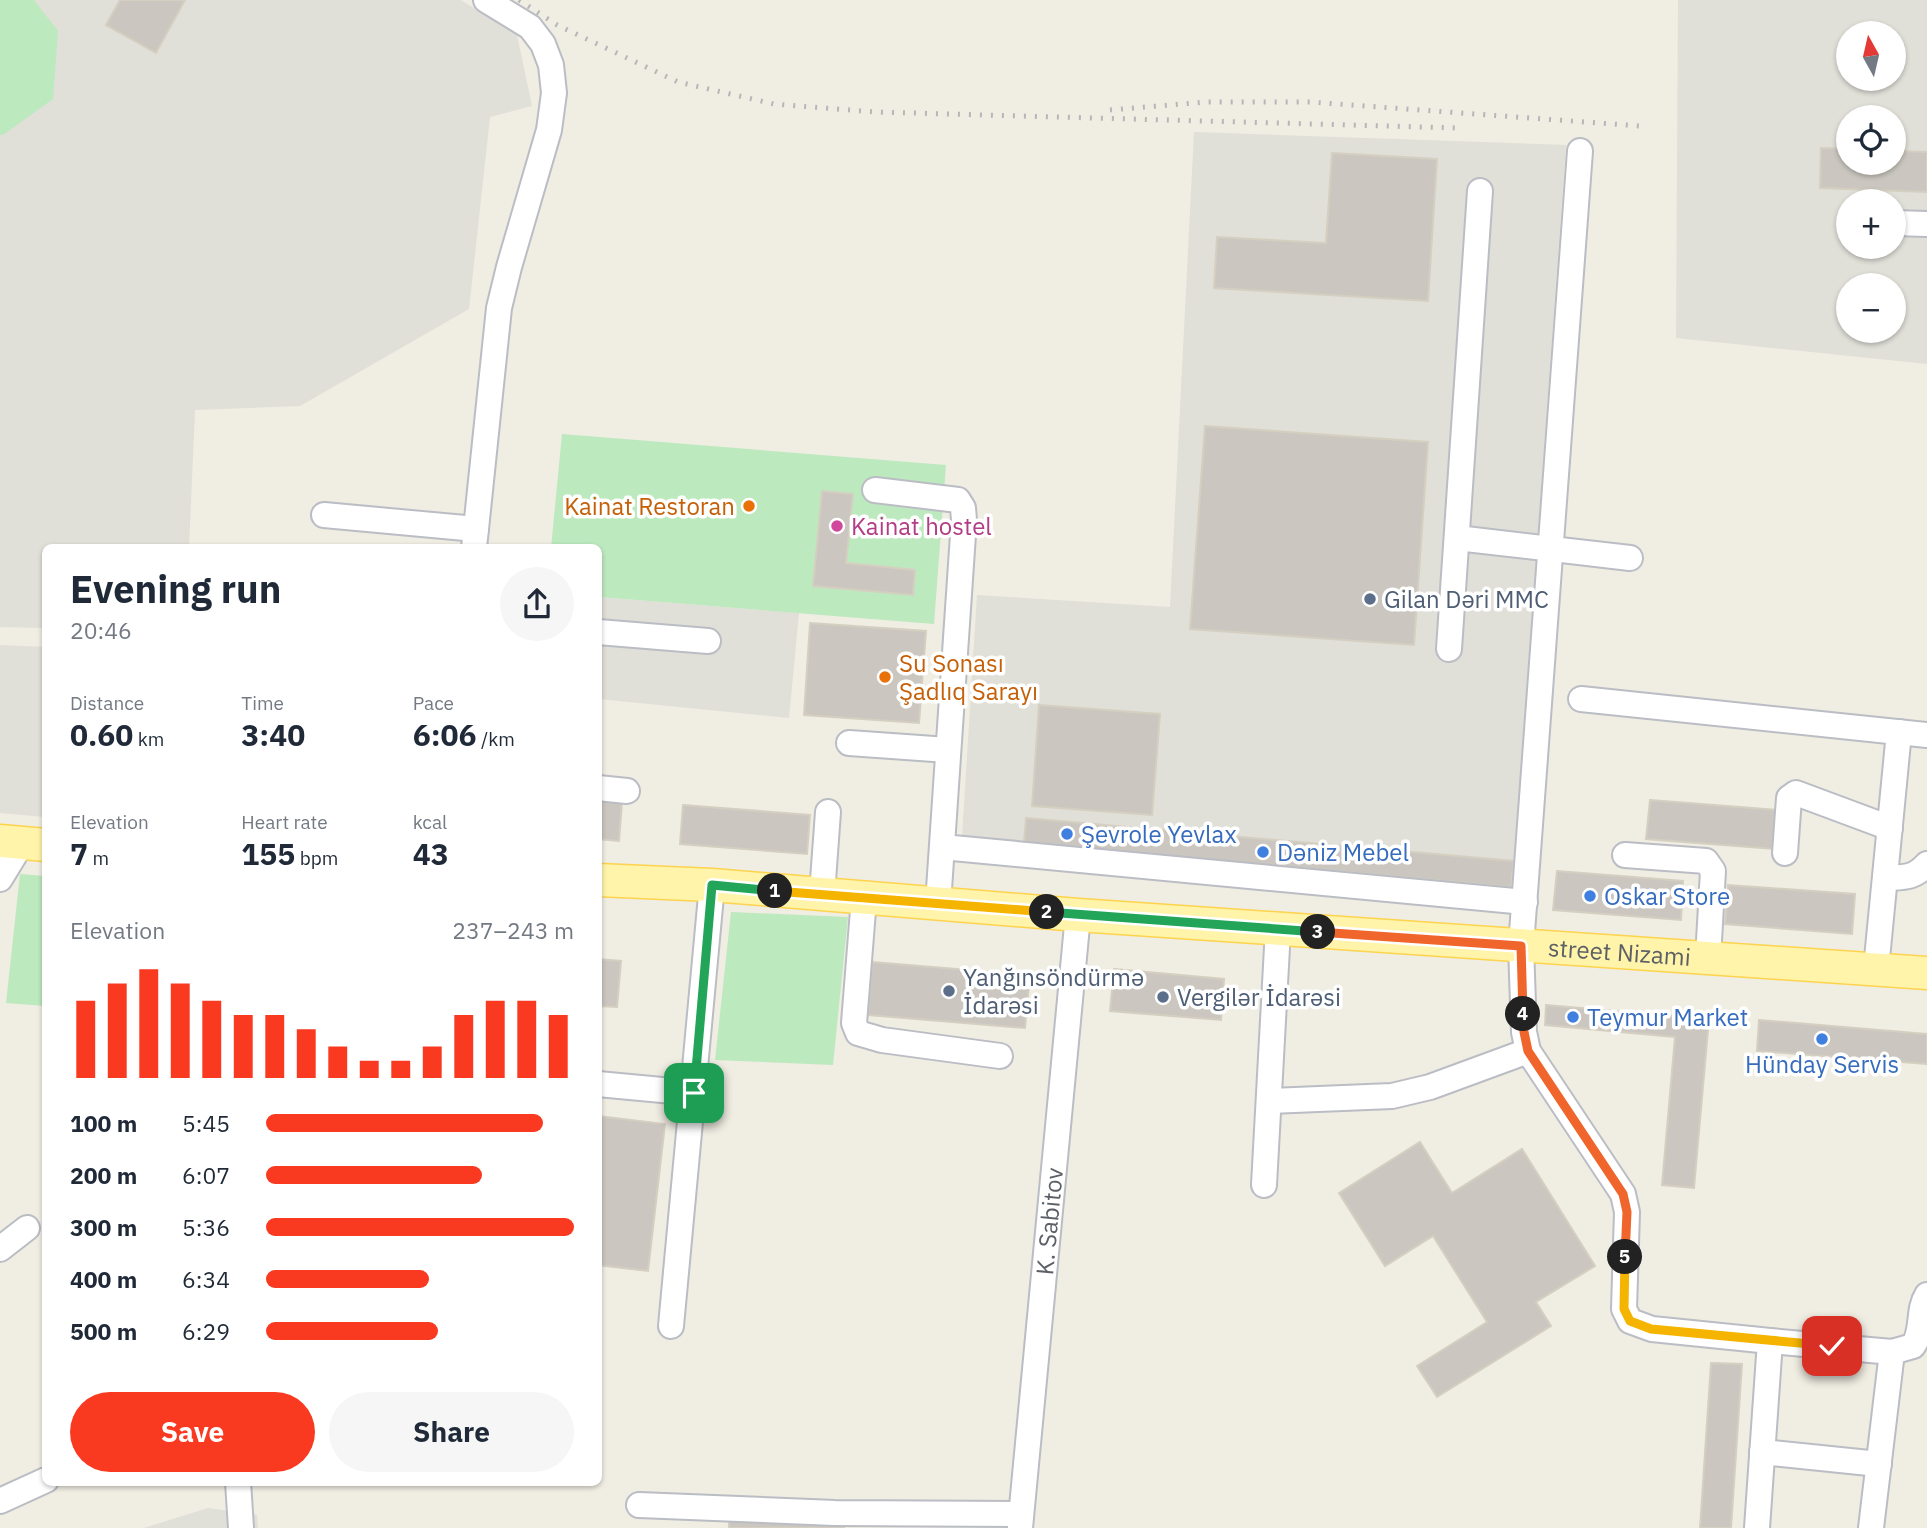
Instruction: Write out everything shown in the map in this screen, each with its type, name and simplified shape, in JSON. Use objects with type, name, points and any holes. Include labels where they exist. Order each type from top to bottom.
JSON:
[{"type":"main road","name":"street Nizami","points":[[602,880],[712,885],[1077,915],[1927,973]]},
{"type":"street","points":[[324,515],[475,538],[499,308],[549,130],[554,93],[551,65],[543,44],[530,27],[485,0]]},
{"type":"street","points":[[1580,151],[1521,946],[1524,1032],[1528,1051],[1623,1194],[1627,1212],[1624,1309],[1630,1321],[1651,1329],[1892,1352],[1913,1346],[1919,1337],[1922,1302],[1927,1295]]},
{"type":"street","points":[[1449,649],[1480,191]]},
{"type":"street","points":[[1906,223],[1927,223]]},
{"type":"street","points":[[875,489],[958,500],[963,508],[938,904]]},
{"type":"street","points":[[1457,538],[1630,558]]},
{"type":"street","points":[[602,632],[708,641]]},
{"type":"street","points":[[1581,699],[1927,735]]},
{"type":"street","points":[[1876,969],[1899,732]]},
{"type":"street","points":[[849,743],[948,750]]},
{"type":"street","points":[[602,788],[627,791]]},
{"type":"street","points":[[1785,853],[1789,798],[1796,793],[1890,828]]},
{"type":"street","points":[[821,894],[828,812]]},
{"type":"street","points":[[0,879],[23,843]]},
{"type":"street","points":[[942,847],[1525,902]]},
{"type":"street","points":[[1625,855],[1706,862],[1713,871],[1708,958]]},
{"type":"street","points":[[1885,878],[1918,874],[1927,864]]},
{"type":"street","points":[[671,1326],[712,885]]},
{"type":"street","points":[[864,898],[854,1023],[858,1033],[882,1040],[1000,1056]]},
{"type":"street","name":"K. Sabitov","points":[[1020,1521],[1077,915]]},
{"type":"street","points":[[1264,1185],[1278,929]]},
{"type":"street","points":[[1269,1101],[1392,1096],[1430,1087],[1528,1051]]},
{"type":"street","points":[[602,1084],[694,1093]]},
{"type":"street","points":[[0,1249],[27,1228]]},
{"type":"street","points":[[1757,1528],[1770,1341]]},
{"type":"street","points":[[1871,1528],[1892,1352]]},
{"type":"street","points":[[1762,1452],[1879,1464]]},
{"type":"street","points":[[0,1502],[42,1482]]},
{"type":"street","points":[[238,1486],[241,1528]]},
{"type":"street","points":[[639,1505],[1020,1521]]},
{"type":"shaded area","points":[[0,0],[461,0],[517,35],[532,106],[490,117],[469,309],[300,406],[195,410],[189,544],[42,544],[42,628],[0,627]]},
{"type":"shaded area","points":[[1678,0],[1927,0],[1927,364],[1676,338]]},
{"type":"shaded area","name":"Gilan Dəri MMC","points":[[1194,132],[1566,145],[1514,861],[1027,818],[1024,843],[962,837],[977,595],[1170,607]]},
{"type":"shaded area","points":[[602,597],[799,613],[789,718],[602,699]]},
{"type":"shaded area","points":[[0,645],[42,647],[42,817],[0,813]]},
{"type":"shaded area","points":[[208,1508],[257,1515],[258,1528],[144,1528]]},
{"type":"green space","points":[[0,0],[34,0],[58,31],[53,99],[3,135],[0,135]]},
{"type":"green space","name":"Kainat Restoran","points":[[562,434],[946,465],[934,624],[602,597],[602,544],[551,544]]},
{"type":"green space","points":[[20,874],[42,876],[42,1006],[6,1003]]},
{"type":"green space","points":[[731,912],[848,917],[833,1065],[715,1060]]},
{"type":"building","points":[[120,0],[185,0],[156,53],[106,25]]},
{"type":"building","points":[[1821,148],[1836,149],[1836,175],[1906,175],[1906,151],[1927,152],[1927,192],[1906,191],[1906,189],[1820,188]]},
{"type":"building","points":[[1332,153],[1437,159],[1428,301],[1214,288],[1217,237],[1326,243]]},
{"type":"building","points":[[1205,426],[1428,442],[1414,645],[1190,629]]},
{"type":"building","points":[[822,491],[853,494],[846,563],[915,570],[913,595],[813,586]]},
{"type":"building","points":[[810,623],[926,631],[919,723],[804,715]]},
{"type":"building","points":[[1039,705],[1160,714],[1152,815],[1032,806]]},
{"type":"building","points":[[602,800],[622,802],[619,841],[602,839]]},
{"type":"building","points":[[1650,800],[1777,810],[1774,849],[1646,839]]},
{"type":"building","points":[[683,805],[810,815],[807,854],[680,844]]},
{"type":"building","points":[[1026,818],[1514,861],[1511,887],[1024,843]]},
{"type":"building","points":[[1557,871],[1683,881],[1681,920],[1553,910]]},
{"type":"building","points":[[1728,885],[1855,894],[1852,934],[1725,924]]},
{"type":"building","points":[[602,959],[621,961],[617,1007],[602,1006]]},
{"type":"building","points":[[872,962],[1030,975],[1025,1028],[868,1015]]},
{"type":"building","points":[[1114,969],[1224,979],[1221,1020],[1110,1011]]},
{"type":"building","points":[[1546,1005],[1709,1019],[1694,1188],[1662,1185],[1675,1037],[1545,1025]]},
{"type":"building","points":[[1759,1020],[1927,1034],[1927,1064],[1757,1051]]},
{"type":"building","points":[[602,1116],[665,1124],[648,1271],[602,1265]]},
{"type":"building","points":[[1420,1142],[1452,1193],[1522,1149],[1595,1266],[1536,1302],[1551,1326],[1437,1397],[1417,1366],[1487,1322],[1433,1236],[1385,1266],[1339,1193]]},
{"type":"building","points":[[1711,1363],[1742,1364],[1731,1528],[1700,1528]]},
{"type":"building","points":[[729,1520],[844,1525],[844,1528],[729,1528]]},
{"type":"railway","points":[[519,0],[557,25],[678,82],[774,104],[875,112],[1459,128]]},
{"type":"railway","points":[[1110,110],[1206,102],[1310,102],[1640,126]]},
{"type":"place","name":"Kainat Restoran","points":[[749,506]]},
{"type":"place","name":"Kainat hostel","points":[[837,526]]},
{"type":"place","name":"Gilan Dəri MMC","points":[[1370,599]]},
{"type":"place","name":"Su Sonası Şadlıq Sarayı","points":[[885,677]]},
{"type":"place","name":"Şevrole Yevlax","points":[[1067,834]]},
{"type":"place","name":"Dəniz Mebel","points":[[1263,852]]},
{"type":"place","name":"Oskar Store","points":[[1590,896]]},
{"type":"place","name":"Yanğınsöndürmə İdarəsi","points":[[949,991]]},
{"type":"place","name":"Vergilər İdarəsi","points":[[1163,997]]},
{"type":"place","name":"Teymur Market","points":[[1573,1017]]},
{"type":"place","name":"Hünday Servis","points":[[1822,1039]]},
{"type":"route","points":[[694,1093],[712,885],[1077,915],[1521,946],[1524,1032],[1528,1051],[1623,1194],[1627,1212],[1624,1309],[1630,1321],[1651,1329],[1832,1346]]}]
